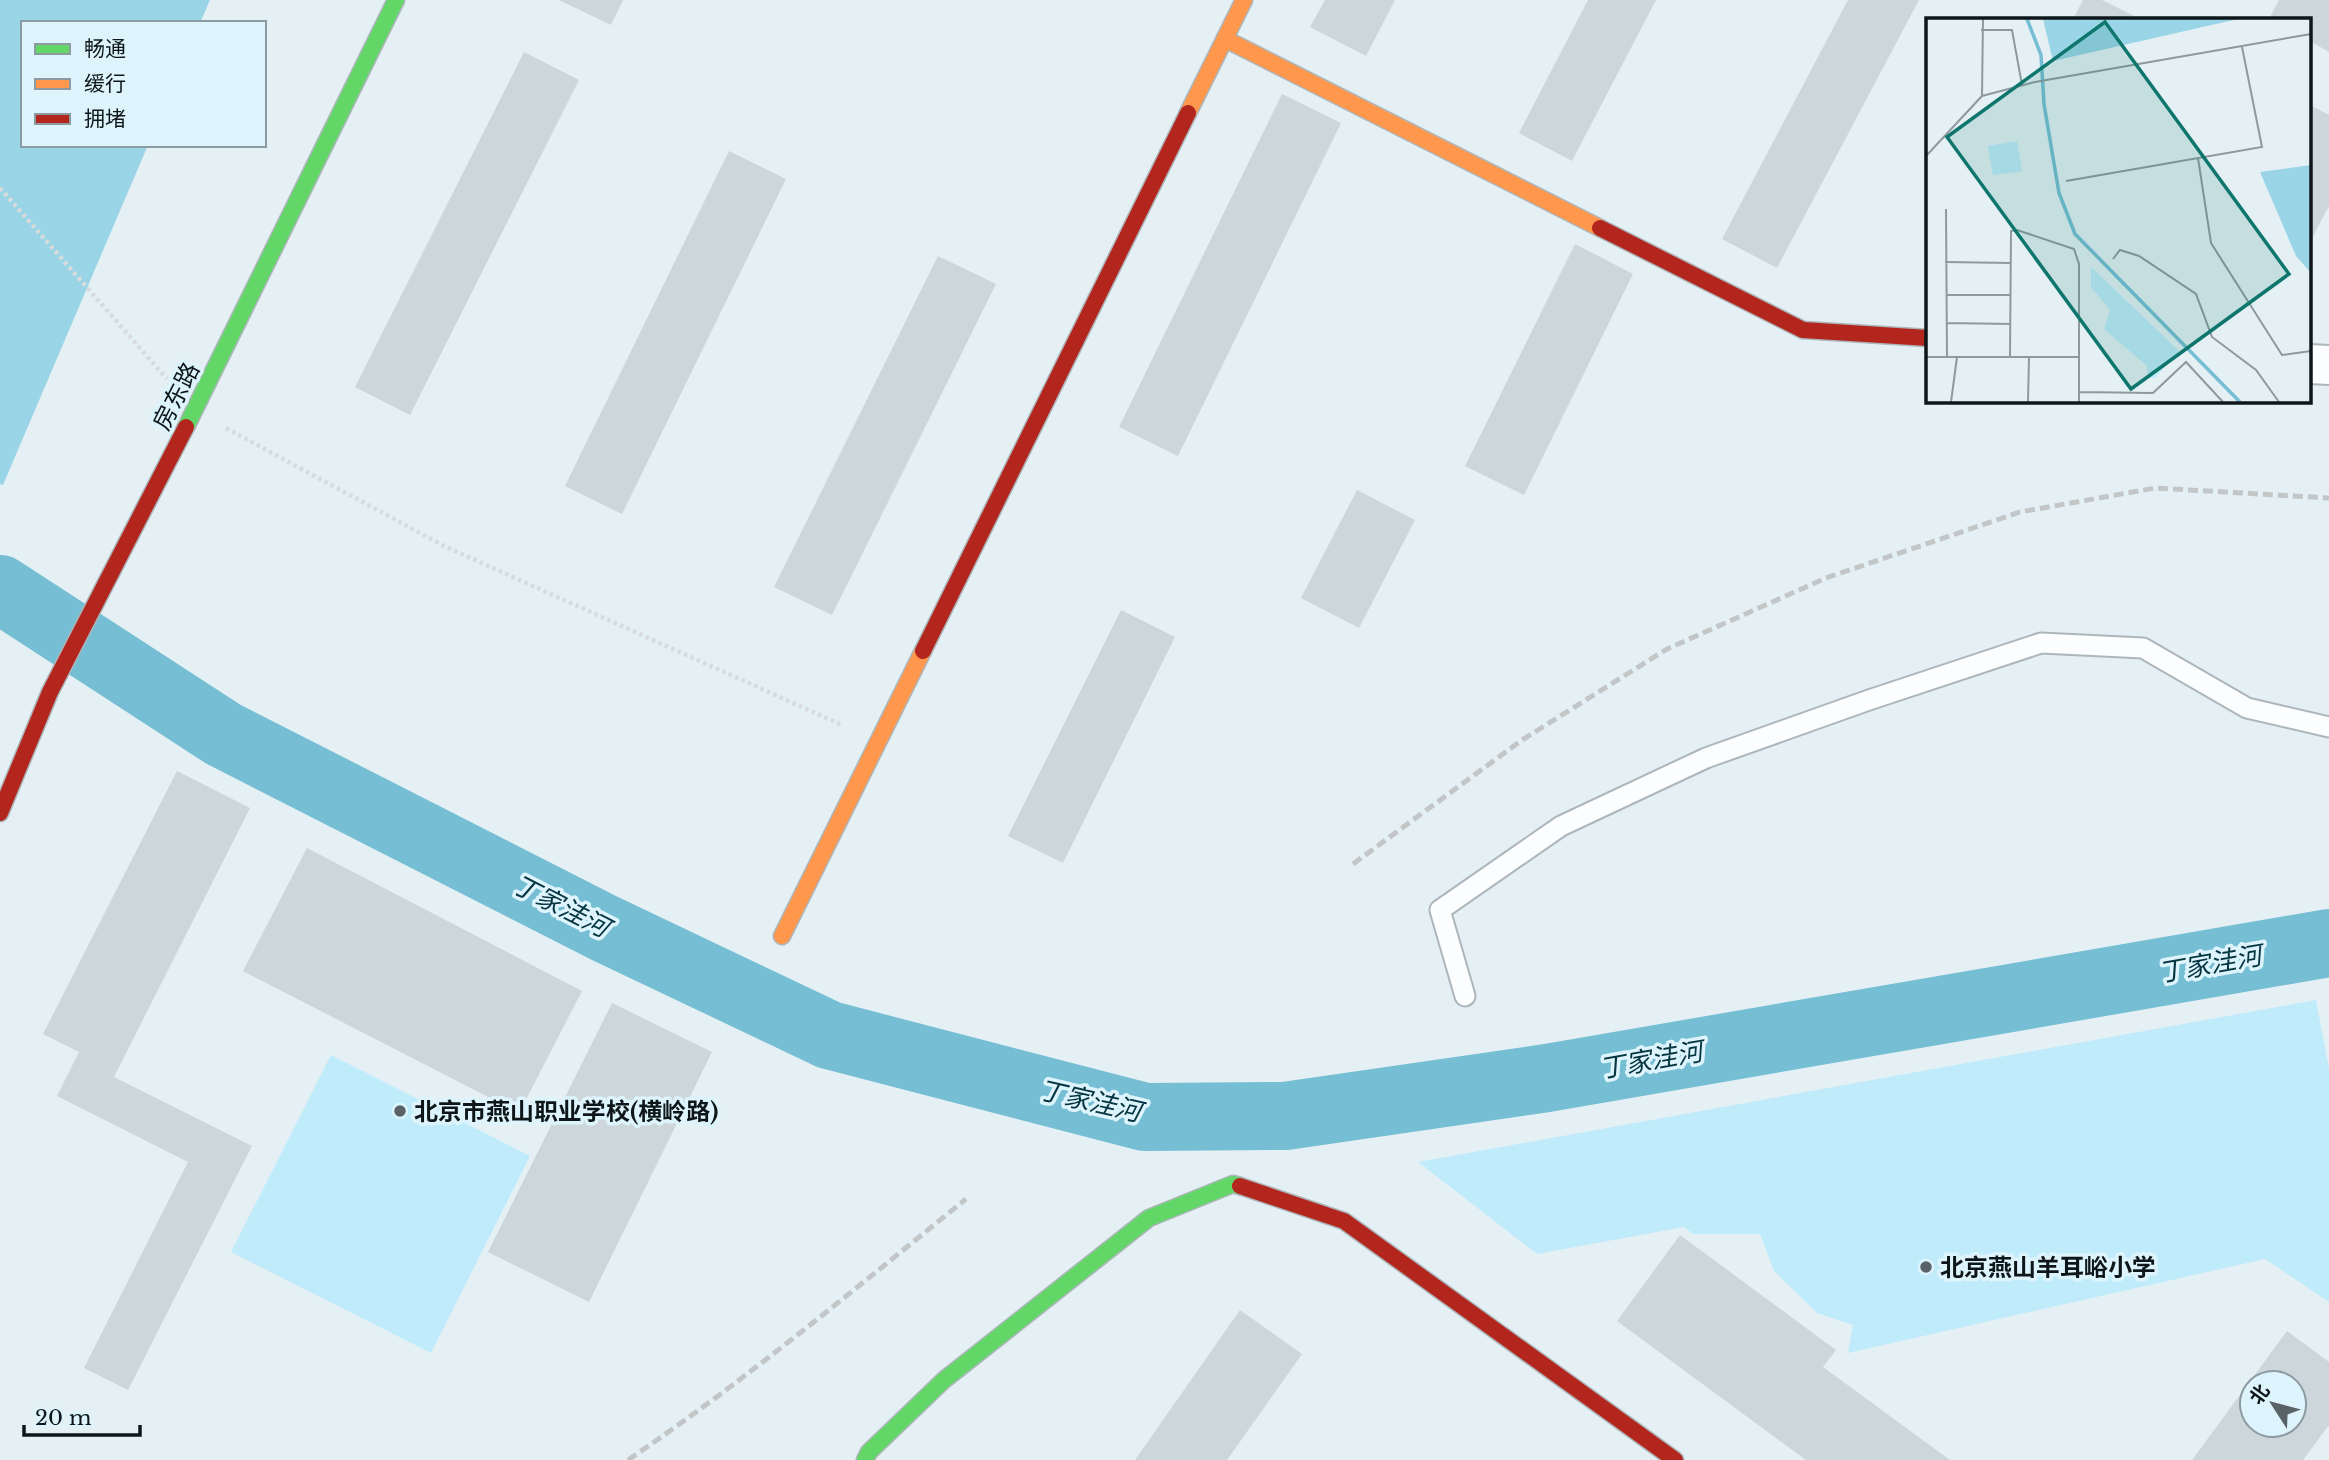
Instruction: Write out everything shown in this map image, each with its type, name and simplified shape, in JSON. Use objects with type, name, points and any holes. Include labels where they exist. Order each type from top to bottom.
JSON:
[{"type":"street","name":"房东路","points":[[0,813],[6,775],[194,411],[396,0]]},
{"type":"street","points":[[782,936],[1244,0]]},
{"type":"street","points":[[1225,38],[1803,330],[1926,338]]},
{"type":"street","points":[[864,1460],[869,1452],[944,1380],[1149,1218],[1233,1184],[1343,1221],[1675,1460]]},
{"type":"lane","points":[[1465,996],[1440,910],[1561,826],[1706,758],[2041,643],[2143,649],[2246,708],[2329,727]]},
{"type":"path","points":[[0,188],[194,411],[444,546],[877,743]]},
{"type":"shaded area","points":[[0,0],[210,0],[201,21],[21,21],[21,147],[147,147],[3,485],[0,484]]},
{"type":"shaded area","points":[[2316,1000],[2329,1069],[2329,1302],[2265,1259],[1848,1353],[1853,1325],[1817,1313],[1774,1271],[1760,1234],[1693,1234],[1684,1227],[1537,1254],[1418,1162]]},
{"type":"shaded area","points":[[331,1055],[530,1156],[431,1353],[231,1252]]},
{"type":"building","points":[[559,0],[623,0],[611,25]]},
{"type":"building","points":[[1325,0],[1395,0],[1366,56],[1310,27]]},
{"type":"building","points":[[1588,0],[1656,0],[1572,161],[1519,133]]},
{"type":"building","points":[[1848,0],[1919,0],[1777,268],[1722,239]]},
{"type":"building","points":[[2083,0],[2102,0],[2138,18],[2074,18]]},
{"type":"building","points":[[2279,0],[2329,0],[2329,52],[2312,42],[2312,18],[2270,18]]},
{"type":"building","points":[[524,52],[579,80],[410,415],[355,387]]},
{"type":"building","points":[[1282,94],[1341,123],[1178,456],[1119,427]]},
{"type":"building","points":[[2312,106],[2329,115],[2329,206],[2312,238]]},
{"type":"building","points":[[729,151],[786,179],[622,514],[565,486]]},
{"type":"building","points":[[1575,244],[1633,274],[1524,495],[1465,466]]},
{"type":"building","points":[[938,256],[996,284],[832,615],[774,587]]},
{"type":"building","points":[[1357,490],[1415,520],[1359,628],[1301,598]]},
{"type":"building","points":[[1121,610],[1175,637],[1063,863],[1008,836]]},
{"type":"building","points":[[177,771],[250,808],[114,1077],[252,1146],[128,1390],[84,1368],[188,1162],[57,1096],[79,1052],[43,1034]]},
{"type":"building","points":[[307,848],[582,991],[519,1113],[243,971]]},
{"type":"building","points":[[612,1003],[712,1052],[589,1302],[488,1252]]},
{"type":"building","points":[[1680,1235],[1836,1350],[1823,1367],[1950,1460],[1806,1460],[1617,1321]]},
{"type":"building","points":[[1240,1310],[1302,1354],[1227,1460],[1135,1460]]},
{"type":"building","points":[[2287,1331],[2329,1362],[2329,1425],[2303,1460],[2192,1460],[2238,1398],[2238,1439],[2308,1439],[2308,1369],[2259,1369]]},
{"type":"waterway","name":"丁家洼河","points":[[0,589],[223,734],[604,928],[829,1035],[1145,1117],[1285,1116],[1547,1078],[2329,943]]},
{"type":"railway","points":[[1353,864],[1522,740],[1667,649],[1826,578],[2020,512],[2155,488],[2329,498]]},
{"type":"railway","points":[[628,1460],[758,1366],[966,1199]]},
{"type":"traffic: fast","points":[[186,427],[396,0]]},
{"type":"traffic: fast","points":[[865,1460],[869,1452],[944,1380],[1149,1218],[1233,1184],[1240,1186]]},
{"type":"traffic: slow","points":[[1188,113],[1244,0]]},
{"type":"traffic: slow","points":[[1225,39],[1600,228]]},
{"type":"traffic: slow","points":[[782,936],[923,651]]},
{"type":"traffic: jam","points":[[923,651],[1188,113]]},
{"type":"traffic: jam","points":[[1600,228],[1803,330],[1926,338]]},
{"type":"traffic: jam","points":[[0,813],[50,692],[186,427]]},
{"type":"traffic: jam","points":[[1240,1186],[1344,1221],[1675,1460]]},
{"type":"place","name":"北京市燕山职业学校(横岭路)","points":[[400,1111]]},
{"type":"place","name":"北京燕山羊耳峪小学","points":[[1926,1267]]}]
